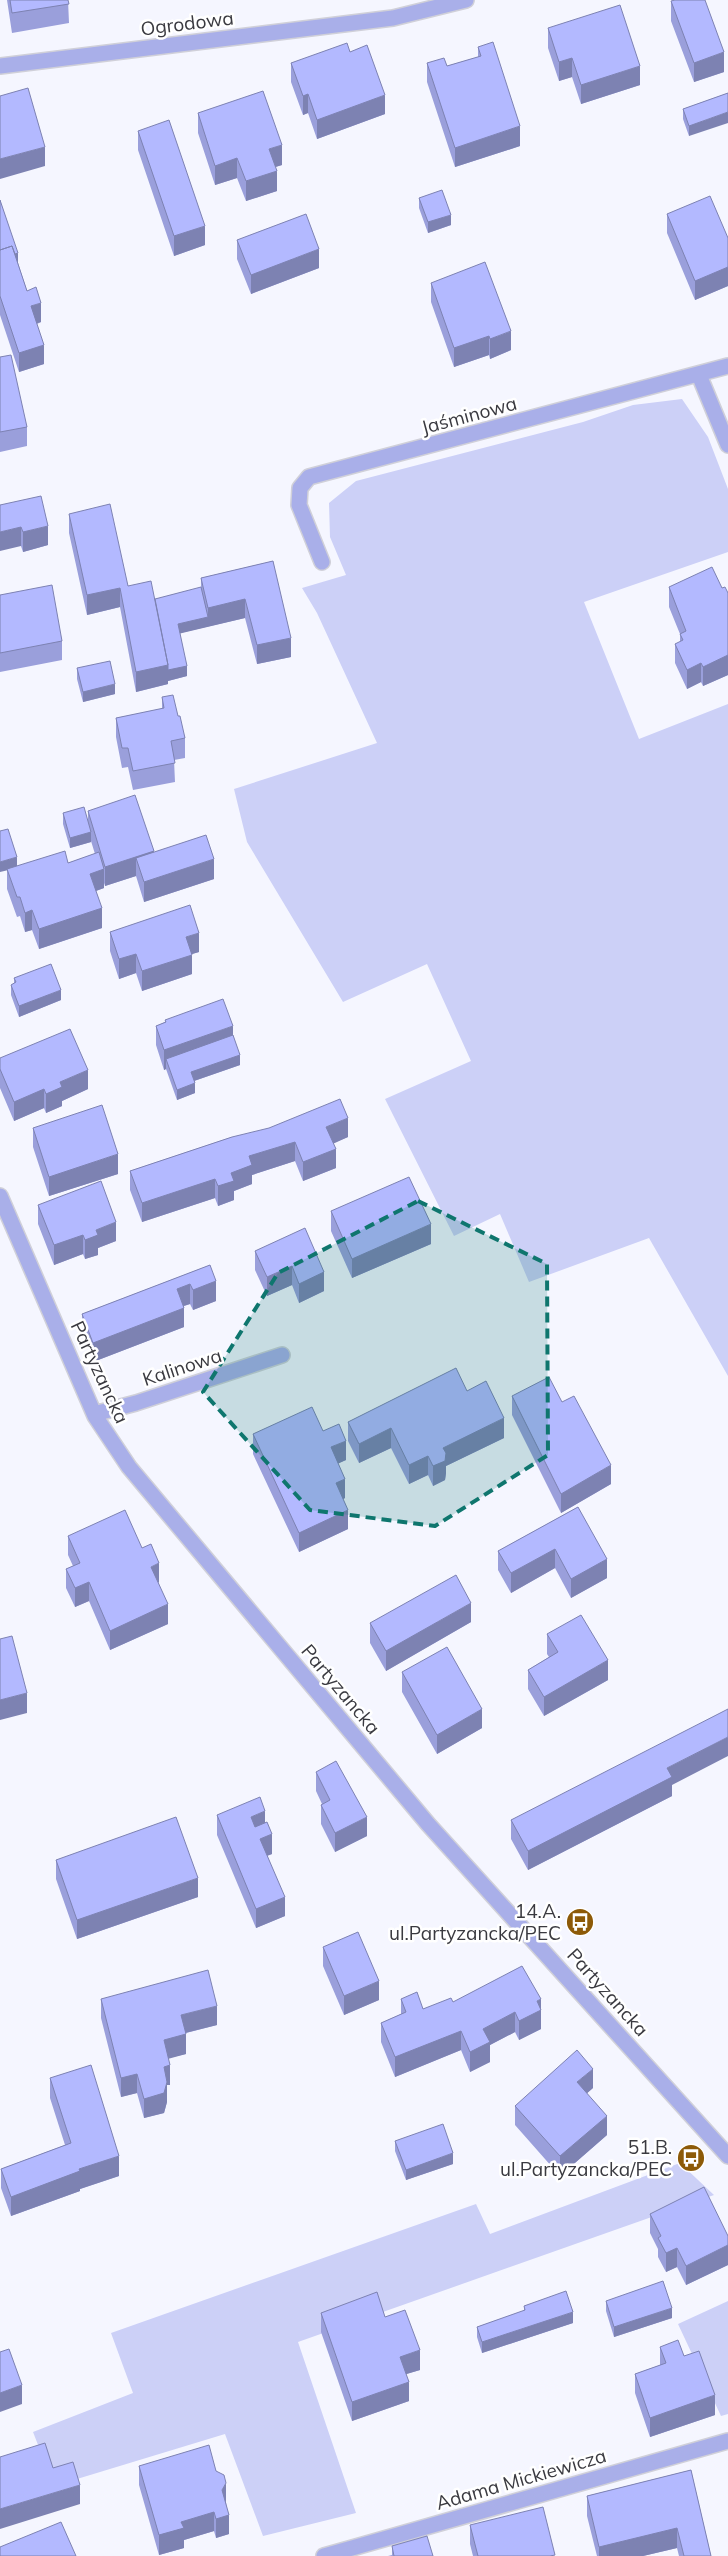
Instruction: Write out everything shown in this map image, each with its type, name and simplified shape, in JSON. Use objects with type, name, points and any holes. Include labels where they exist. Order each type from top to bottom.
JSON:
[{"type":"street","name":"Ogrodowa","points":[[0,66],[393,18],[466,0]]},
{"type":"street","name":"Jaśminowa","points":[[322,562],[299,505],[300,488],[309,478],[728,366]]},
{"type":"street","points":[[699,375],[728,445]]},
{"type":"street","name":"Partyzancka","points":[[0,1196],[94,1414],[129,1467],[428,1824],[728,2156]]},
{"type":"street","name":"Kalinowa","points":[[94,1414],[136,1403],[282,1355]]},
{"type":"street","name":"Adama Mickiewicza","points":[[324,2556],[728,2441]]},
{"type":"highlighted area","points":[[418,1201],[547,1264],[548,1455],[435,1526],[310,1510],[203,1392],[278,1273]]},
{"type":"shaded area","points":[[682,399],[708,437],[728,489],[728,552],[584,602],[639,739],[728,704],[728,1376],[649,1238],[529,1282],[500,1214],[454,1236],[385,1099],[471,1061],[427,964],[343,1002],[247,842],[234,789],[377,743],[317,613],[302,588],[346,575],[330,537],[329,503],[356,481],[583,422],[633,405]]},
{"type":"shaded area","points":[[680,2163],[714,2195],[298,2342],[356,2513],[263,2536],[225,2434],[54,2486],[33,2432],[133,2393],[111,2333],[476,2204],[490,2234]]},
{"type":"shaded area","points":[[728,2301],[728,2414],[721,2416],[678,2324]]},
{"type":"building","points":[[10,0],[68,0],[69,4],[12,13]]},
{"type":"building","points":[[705,0],[724,52],[694,63],[671,1]]},
{"type":"building","points":[[620,5],[640,66],[581,85],[572,58],[559,62],[548,28]]},
{"type":"building","points":[[493,42],[520,126],[455,148],[427,63],[444,58],[447,66],[481,56],[478,47]]},
{"type":"building","points":[[347,43],[350,52],[367,45],[385,95],[317,120],[308,94],[303,96],[291,63]]},
{"type":"building","points":[[28,88],[45,147],[0,159],[0,96]]},
{"type":"building","points":[[263,91],[282,145],[269,149],[277,171],[246,181],[237,158],[215,166],[198,113]]},
{"type":"building","points":[[728,93],[728,112],[689,126],[683,109]]},
{"type":"building","points":[[169,120],[205,226],[174,236],[138,131]]},
{"type":"building","points":[[442,190],[451,215],[428,222],[419,198]]},
{"type":"building","points":[[710,196],[728,238],[728,267],[695,281],[667,214]]},
{"type":"building","points":[[0,200],[18,253],[15,254],[12,246],[0,250]]},
{"type":"building","points":[[306,214],[319,249],[251,275],[237,240]]},
{"type":"building","points":[[12,246],[27,291],[36,287],[41,303],[31,306],[44,345],[19,353],[0,296],[0,250]]},
{"type":"building","points":[[485,262],[511,331],[490,339],[489,336],[454,348],[431,283]]},
{"type":"building","points":[[11,355],[27,427],[0,432],[0,357]]},
{"type":"building","points":[[41,496],[48,526],[23,532],[21,527],[0,532],[0,505]]},
{"type":"building","points":[[110,504],[128,586],[151,581],[168,665],[136,672],[120,588],[87,595],[69,514]]},
{"type":"building","points":[[273,561],[291,638],[257,645],[245,599],[208,608],[201,578]]},
{"type":"building","points":[[712,567],[722,588],[725,587],[728,593],[728,655],[703,667],[701,663],[687,670],[675,644],[683,640],[680,634],[686,631],[669,587]]},
{"type":"building","points":[[52,585],[62,641],[0,653],[0,595]]},
{"type":"building","points":[[201,587],[208,617],[178,624],[187,666],[168,670],[155,599]]},
{"type":"building","points":[[110,661],[115,684],[83,692],[77,668]]},
{"type":"building","points":[[173,695],[185,738],[171,741],[175,763],[133,771],[128,748],[122,748],[116,718],[164,708],[162,697]]},
{"type":"building","points":[[135,795],[154,851],[105,867],[88,811]]},
{"type":"building","points":[[84,807],[91,832],[70,838],[63,813]]},
{"type":"building","points":[[8,829],[17,857],[0,862],[0,831]]},
{"type":"building","points":[[206,835],[214,859],[144,882],[136,858]]},
{"type":"building","points":[[65,851],[68,863],[99,852],[104,869],[90,874],[102,908],[39,929],[32,910],[25,913],[7,869]]},
{"type":"building","points":[[190,905],[199,933],[186,937],[192,955],[142,971],[136,954],[119,959],[110,932]]},
{"type":"building","points":[[51,964],[61,990],[19,1006],[11,985],[16,982],[14,978]]},
{"type":"building","points":[[223,999],[233,1026],[164,1050],[156,1026],[166,1022],[165,1020]]},
{"type":"building","points":[[70,1029],[88,1070],[60,1082],[62,1087],[46,1094],[44,1089],[14,1102],[0,1069],[0,1058]]},
{"type":"building","points":[[233,1035],[240,1055],[191,1072],[195,1083],[177,1090],[166,1059]]},
{"type":"building","points":[[340,1099],[348,1118],[326,1127],[336,1149],[303,1162],[295,1142],[249,1156],[252,1165],[231,1173],[234,1181],[218,1186],[215,1179],[142,1203],[130,1171],[232,1137],[269,1128]]},
{"type":"building","points":[[102,1105],[118,1154],[49,1177],[33,1128]]},
{"type":"building","points":[[409,1177],[431,1224],[352,1259],[331,1211]]},
{"type":"building","points":[[101,1181],[116,1222],[96,1230],[98,1235],[85,1240],[83,1235],[54,1245],[38,1205]]},
{"type":"building","points":[[305,1228],[324,1272],[299,1284],[292,1266],[267,1277],[255,1251]]},
{"type":"building","points":[[210,1265],[216,1281],[193,1290],[190,1284],[177,1289],[184,1308],[93,1343],[82,1314]]},
{"type":"building","points":[[456,1368],[467,1391],[486,1381],[504,1418],[443,1448],[446,1453],[445,1461],[433,1466],[428,1456],[409,1465],[391,1428],[359,1444],[348,1422]]},
{"type":"building","points":[[549,1377],[562,1402],[574,1396],[611,1465],[561,1494],[512,1396]]},
{"type":"building","points":[[312,1407],[323,1431],[339,1424],[346,1441],[331,1447],[345,1479],[336,1483],[348,1510],[299,1533],[253,1434]]},
{"type":"building","points":[[578,1507],[607,1559],[571,1579],[555,1549],[511,1573],[498,1551]]},
{"type":"building","points":[[125,1510],[142,1548],[151,1544],[159,1563],[151,1567],[168,1604],[110,1631],[89,1582],[75,1588],[66,1569],[80,1563],[68,1536]]},
{"type":"building","points":[[456,1575],[471,1603],[386,1651],[370,1623]]},
{"type":"building","points":[[581,1615],[608,1660],[544,1697],[528,1670],[558,1652],[547,1634]]},
{"type":"building","points":[[12,1636],[27,1693],[0,1700],[0,1639]]},
{"type":"building","points":[[447,1647],[482,1709],[437,1735],[402,1672]]},
{"type":"building","points":[[728,1709],[728,1737],[667,1768],[672,1777],[528,1851],[511,1820]]},
{"type":"building","points":[[336,1761],[367,1817],[335,1833],[321,1805],[330,1800],[316,1772]]},
{"type":"building","points":[[260,1797],[265,1811],[251,1817],[255,1827],[267,1822],[272,1834],[260,1839],[285,1897],[256,1909],[217,1815]]},
{"type":"building","points":[[176,1817],[198,1878],[77,1920],[56,1860]]},
{"type":"building","points":[[358,1932],[379,1981],[344,1996],[323,1947]]},
{"type":"building","points":[[522,1966],[541,1999],[537,2001],[541,2010],[519,2021],[515,2012],[483,2029],[490,2042],[470,2052],[461,2031],[395,2057],[381,2023],[406,2012],[401,1999],[417,1992],[423,2009],[451,1998],[453,2002]]},
{"type":"building","points":[[208,1970],[217,2006],[181,2015],[186,2034],[164,2040],[170,2065],[164,2067],[167,2082],[164,2093],[144,2099],[137,2074],[121,2078],[101,1999]]},
{"type":"building","points":[[577,2050],[593,2069],[577,2082],[607,2116],[560,2156],[515,2106]]},
{"type":"building","points":[[91,2065],[119,2156],[79,2169],[80,2171],[11,2197],[1,2169],[71,2143],[50,2078]]},
{"type":"building","points":[[443,2124],[453,2153],[406,2170],[395,2141]]},
{"type":"building","points":[[704,2187],[728,2236],[728,2245],[686,2266],[677,2248],[666,2253],[658,2238],[661,2236],[650,2214]]},
{"type":"building","points":[[663,2281],[672,2308],[614,2327],[606,2301]]},
{"type":"building","points":[[566,2291],[573,2312],[482,2342],[477,2327],[525,2310],[524,2306]]},
{"type":"building","points":[[377,2292],[385,2317],[405,2310],[420,2350],[400,2357],[409,2382],[352,2402],[321,2313]]},
{"type":"building","points":[[678,2340],[684,2356],[699,2351],[715,2395],[650,2418],[635,2374],[666,2363],[660,2347]]},
{"type":"building","points":[[9,2349],[22,2385],[0,2393],[0,2352]]},
{"type":"building","points":[[45,2443],[53,2468],[73,2462],[80,2485],[0,2509],[0,2457]]},
{"type":"building","points":[[209,2445],[216,2471],[224,2475],[226,2483],[222,2490],[229,2515],[216,2519],[214,2512],[181,2522],[184,2528],[159,2535],[139,2466]]},
{"type":"building","points":[[691,2470],[711,2556],[684,2556],[677,2528],[599,2547],[587,2496]]},
{"type":"building","points":[[543,2507],[555,2555],[478,2556],[470,2525]]},
{"type":"building","points":[[61,2522],[76,2556],[0,2556],[0,2547]]},
{"type":"building","points":[[427,2536],[433,2556],[394,2556],[392,2546]]},
{"type":"place","name":"14.A. ul.Partyzancka/PEC","points":[[580,1922]]},
{"type":"place","name":"51.B. ul.Partyzancka/PEC","points":[[691,2158]]}]
